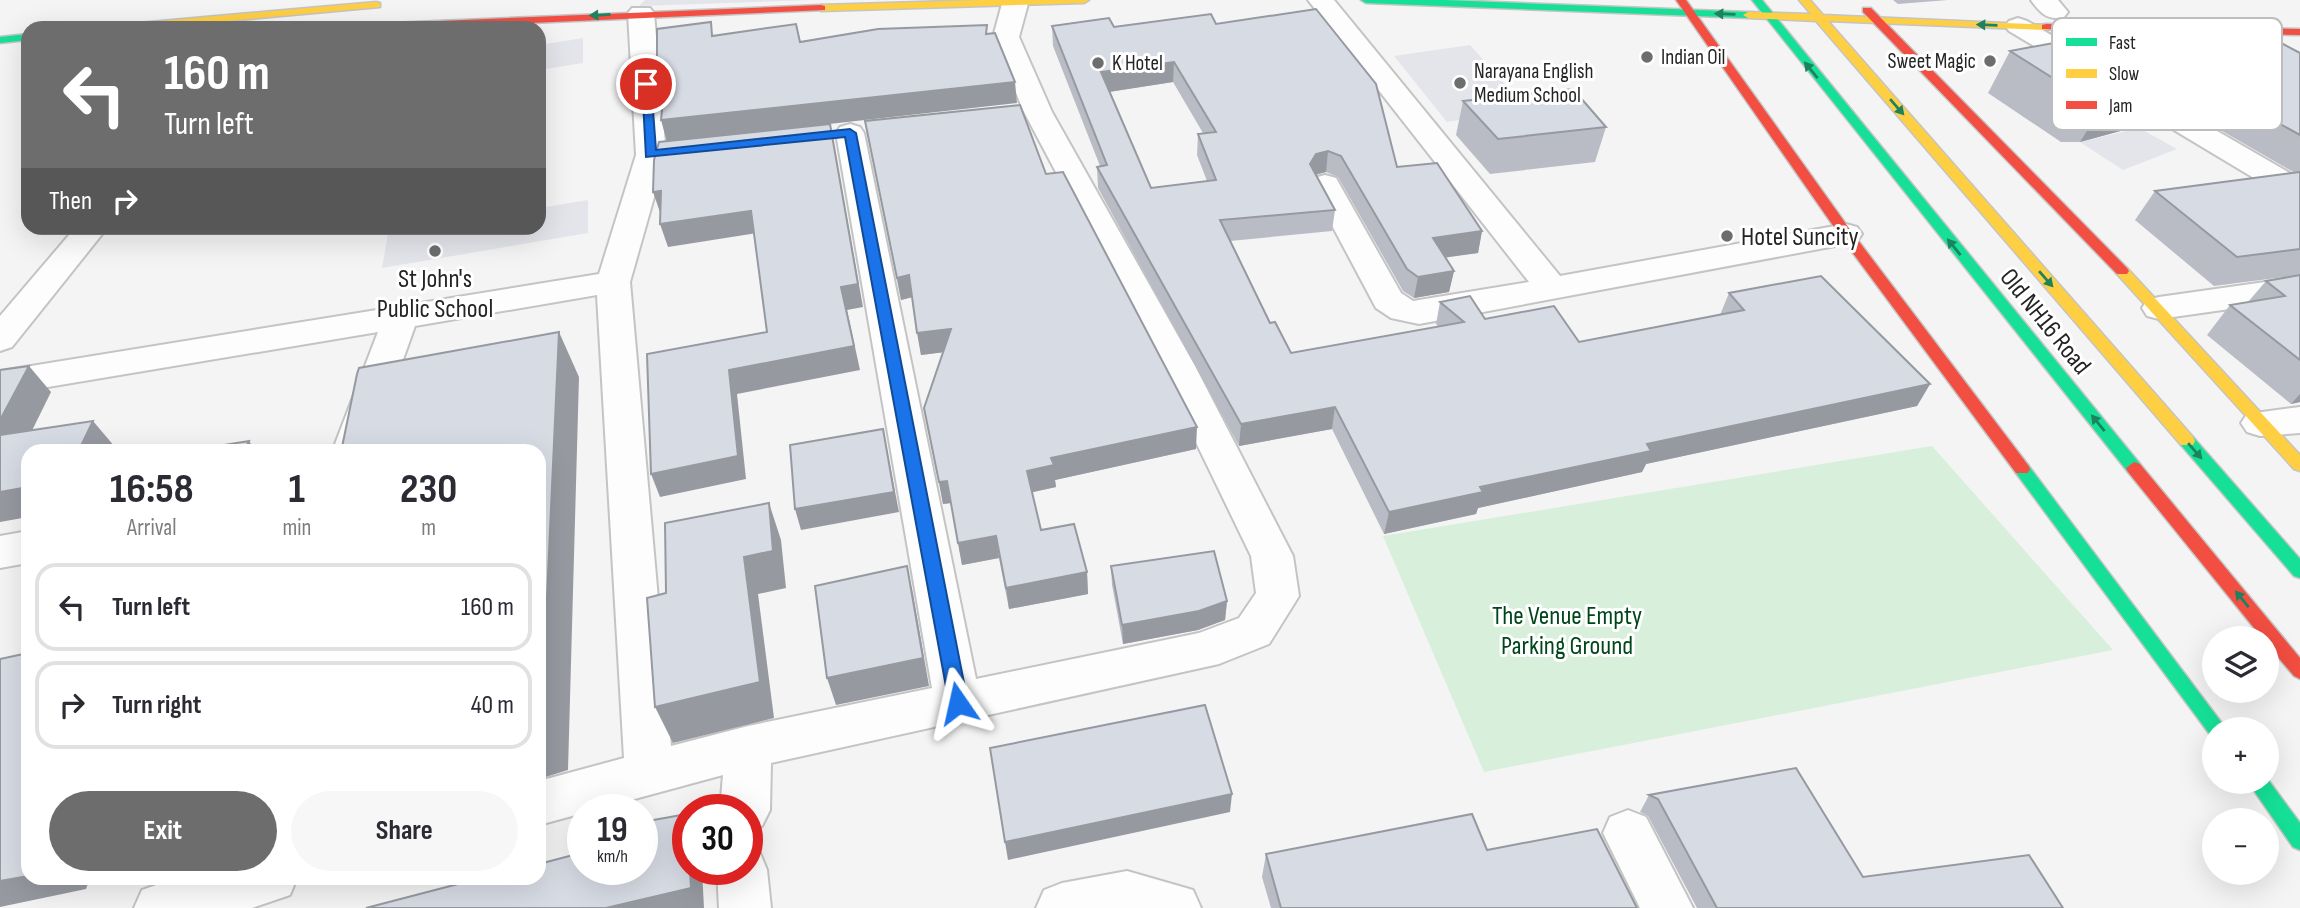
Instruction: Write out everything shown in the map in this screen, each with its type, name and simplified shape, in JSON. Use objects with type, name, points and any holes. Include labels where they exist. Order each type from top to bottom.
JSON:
[{"type":"street","points":[[482,21],[641,13],[1084,0]]},
{"type":"street","points":[[1321,0],[1553,290]]},
{"type":"street","points":[[1366,0],[1768,8],[1818,17],[1875,21],[2052,27]]},
{"type":"street","name":"Old NH16 Road","points":[[1757,0],[1768,8],[2300,671]]},
{"type":"street","points":[[546,801],[748,747],[1203,651],[1254,631],[1278,596],[1272,556],[1177,366],[1025,113],[1006,37],[1016,1]]},
{"type":"street","points":[[1768,8],[1805,1],[1861,2],[2049,6],[2264,18]]},
{"type":"street","name":"Old NH16 Road","points":[[1805,1],[2300,571]]},
{"type":"street","points":[[1861,2],[1875,21],[2159,308],[2300,465]]},
{"type":"street","points":[[200,21],[391,5]]},
{"type":"street","points":[[1685,7],[1846,234],[2208,717]]},
{"type":"street","points":[[641,13],[664,153],[613,282],[649,772]]},
{"type":"street","points":[[2282,19],[2300,20]]},
{"type":"street","points":[[2018,26],[2052,46]]},
{"type":"street","points":[[2282,32],[2300,32]]},
{"type":"street","points":[[0,40],[21,38]]},
{"type":"street","points":[[0,52],[21,50]]},
{"type":"street","points":[[2195,130],[2300,192]]},
{"type":"street","points":[[850,133],[958,703]]},
{"type":"street","points":[[1325,184],[1388,300],[1403,310],[1419,313],[1846,234]]},
{"type":"street","points":[[0,339],[85,235]]},
{"type":"street","points":[[0,383],[613,282]]},
{"type":"street","points":[[2159,308],[2300,288]]},
{"type":"street","points":[[354,444],[401,317]]},
{"type":"street","points":[[2260,423],[2300,420]]},
{"type":"street","points":[[0,552],[21,548]]},
{"type":"street","points":[[746,794],[748,747]]},
{"type":"street","points":[[2267,794],[2300,840]]},
{"type":"street","points":[[1628,833],[1667,908]]},
{"type":"street","points":[[192,895],[239,885]]},
{"type":"street","points":[[743,885],[745,908]]},
{"type":"street","points":[[1062,908],[1127,896],[1175,908]]},
{"type":"shaded area","points":[[645,0],[812,0],[639,6]]},
{"type":"shaded area","points":[[583,38],[583,63],[546,69],[546,44]]},
{"type":"shaded area","name":"Narayana English Medium School","points":[[1470,45],[1527,109],[1447,122],[1394,56]]},
{"type":"shaded area","points":[[2131,130],[2143,130],[2177,149],[2123,170],[2080,142]]},
{"type":"shaded area","name":"St John's Public School","points":[[588,200],[588,233],[382,268],[388,235],[546,235],[546,207]]},
{"type":"green space","name":"The Venue Empty Parking Ground","points":[[1932,446],[2113,650],[1484,772],[1383,536]]},
{"type":"building","points":[[1316,9],[1376,84],[1397,167],[1437,163],[1482,231],[1433,238],[1454,271],[1418,277],[1407,269],[1341,156],[1328,151],[1316,154],[1310,164],[1335,210],[1220,220],[1270,323],[1275,322],[1291,353],[1464,322],[1440,302],[1470,296],[1485,319],[1554,306],[1579,342],[1744,310],[1729,293],[1821,276],[1930,384],[1647,444],[1651,451],[1480,487],[1483,492],[1389,512],[1335,407],[1241,424],[1097,167],[1107,165],[1052,26],[1109,18],[1114,27],[1211,14],[1216,24]],"holes":[[[1174,62],[1216,132],[1198,134],[1216,180],[1151,188],[1101,72]]]},
{"type":"building","points":[[711,22],[712,36],[796,24],[800,42],[878,29],[987,25],[986,34],[995,33],[1015,82],[661,120],[665,78],[657,79],[657,29]]},
{"type":"building","points":[[2052,43],[2052,78],[2010,51]]},
{"type":"building","points":[[2282,43],[2300,53],[2300,135],[2282,125]]},
{"type":"building","points":[[1573,89],[1606,127],[1498,139],[1463,101]]},
{"type":"building","points":[[1020,105],[1046,174],[1063,172],[1197,427],[1051,458],[1054,465],[1027,471],[1041,530],[1074,524],[1087,572],[1006,588],[996,536],[958,543],[947,481],[939,482],[924,408],[951,329],[917,333],[909,275],[897,278],[865,121]]},
{"type":"building","points":[[830,124],[858,284],[841,287],[854,346],[729,370],[738,456],[651,474],[647,354],[767,332],[751,211],[660,224],[661,191],[653,192],[654,160],[659,142]]},
{"type":"building","points":[[2300,172],[2300,249],[2237,257],[2155,191]]},
{"type":"building","points":[[2300,275],[2300,360],[2230,305],[2285,296],[2266,281]]},
{"type":"building","points":[[559,332],[546,619],[546,444],[343,444],[359,368]]},
{"type":"building","points":[[29,366],[0,420],[0,370]]},
{"type":"building","points":[[93,421],[82,444],[21,444],[21,488],[0,492],[0,435]]},
{"type":"building","points":[[883,429],[894,492],[795,509],[790,445]]},
{"type":"building","points":[[769,503],[773,551],[744,557],[760,682],[655,707],[647,598],[666,593],[665,523]]},
{"type":"building","points":[[1214,551],[1227,601],[1199,611],[1122,625],[1111,566]]},
{"type":"building","points":[[907,566],[923,658],[827,678],[815,586]]},
{"type":"building","points":[[21,654],[21,877],[0,881],[0,659]]},
{"type":"building","points":[[1205,705],[1232,794],[1005,842],[990,748]]},
{"type":"building","points":[[1796,768],[1863,877],[2029,855],[2063,908],[1717,908],[1658,799],[1649,795]]},
{"type":"building","points":[[1472,814],[1487,850],[1597,829],[1637,908],[1281,908],[1266,854]]},
{"type":"building","points":[[672,817],[672,885],[691,885],[691,888],[606,908],[366,908],[454,885],[546,885],[546,862],[567,857],[567,885],[658,885],[658,819]]},
{"type":"traffic: fast","points":[[1366,0],[1748,15]]},
{"type":"traffic: fast","points":[[1757,0],[2134,468]]},
{"type":"traffic: fast","points":[[0,40],[21,38]]},
{"type":"traffic: fast","points":[[2187,441],[2300,571]]},
{"type":"traffic: fast","points":[[2022,469],[2208,717]]},
{"type":"traffic: fast","points":[[2267,794],[2300,840]]},
{"type":"traffic: slow","points":[[821,8],[1084,0]]},
{"type":"traffic: slow","points":[[1804,0],[2187,441]]},
{"type":"traffic: slow","points":[[195,21],[376,5]]},
{"type":"traffic: slow","points":[[1748,15],[2046,27]]},
{"type":"traffic: slow","points":[[2122,271],[2300,465]]},
{"type":"traffic: jam","points":[[1681,0],[1846,234],[2022,469]]},
{"type":"traffic: jam","points":[[510,21],[821,8]]},
{"type":"traffic: jam","points":[[1867,10],[2122,271]]},
{"type":"traffic: jam","points":[[2046,27],[2052,27]]},
{"type":"traffic: jam","points":[[2282,32],[2300,32]]},
{"type":"traffic: jam","points":[[2134,468],[2300,671]]},
{"type":"place","name":"Indian Oil","points":[[1647,57]]},
{"type":"place","name":"Sweet Magic","points":[[1990,61]]},
{"type":"place","name":"K Hotel","points":[[1098,63]]},
{"type":"place","name":"Narayana English Medium School","points":[[1460,83]]},
{"type":"place","name":"Hotel Suncity","points":[[1727,236]]},
{"type":"place","name":"St John's Public School","points":[[435,251]]},
{"type":"route","points":[[646,84],[651,155],[850,133],[958,703]]}]
